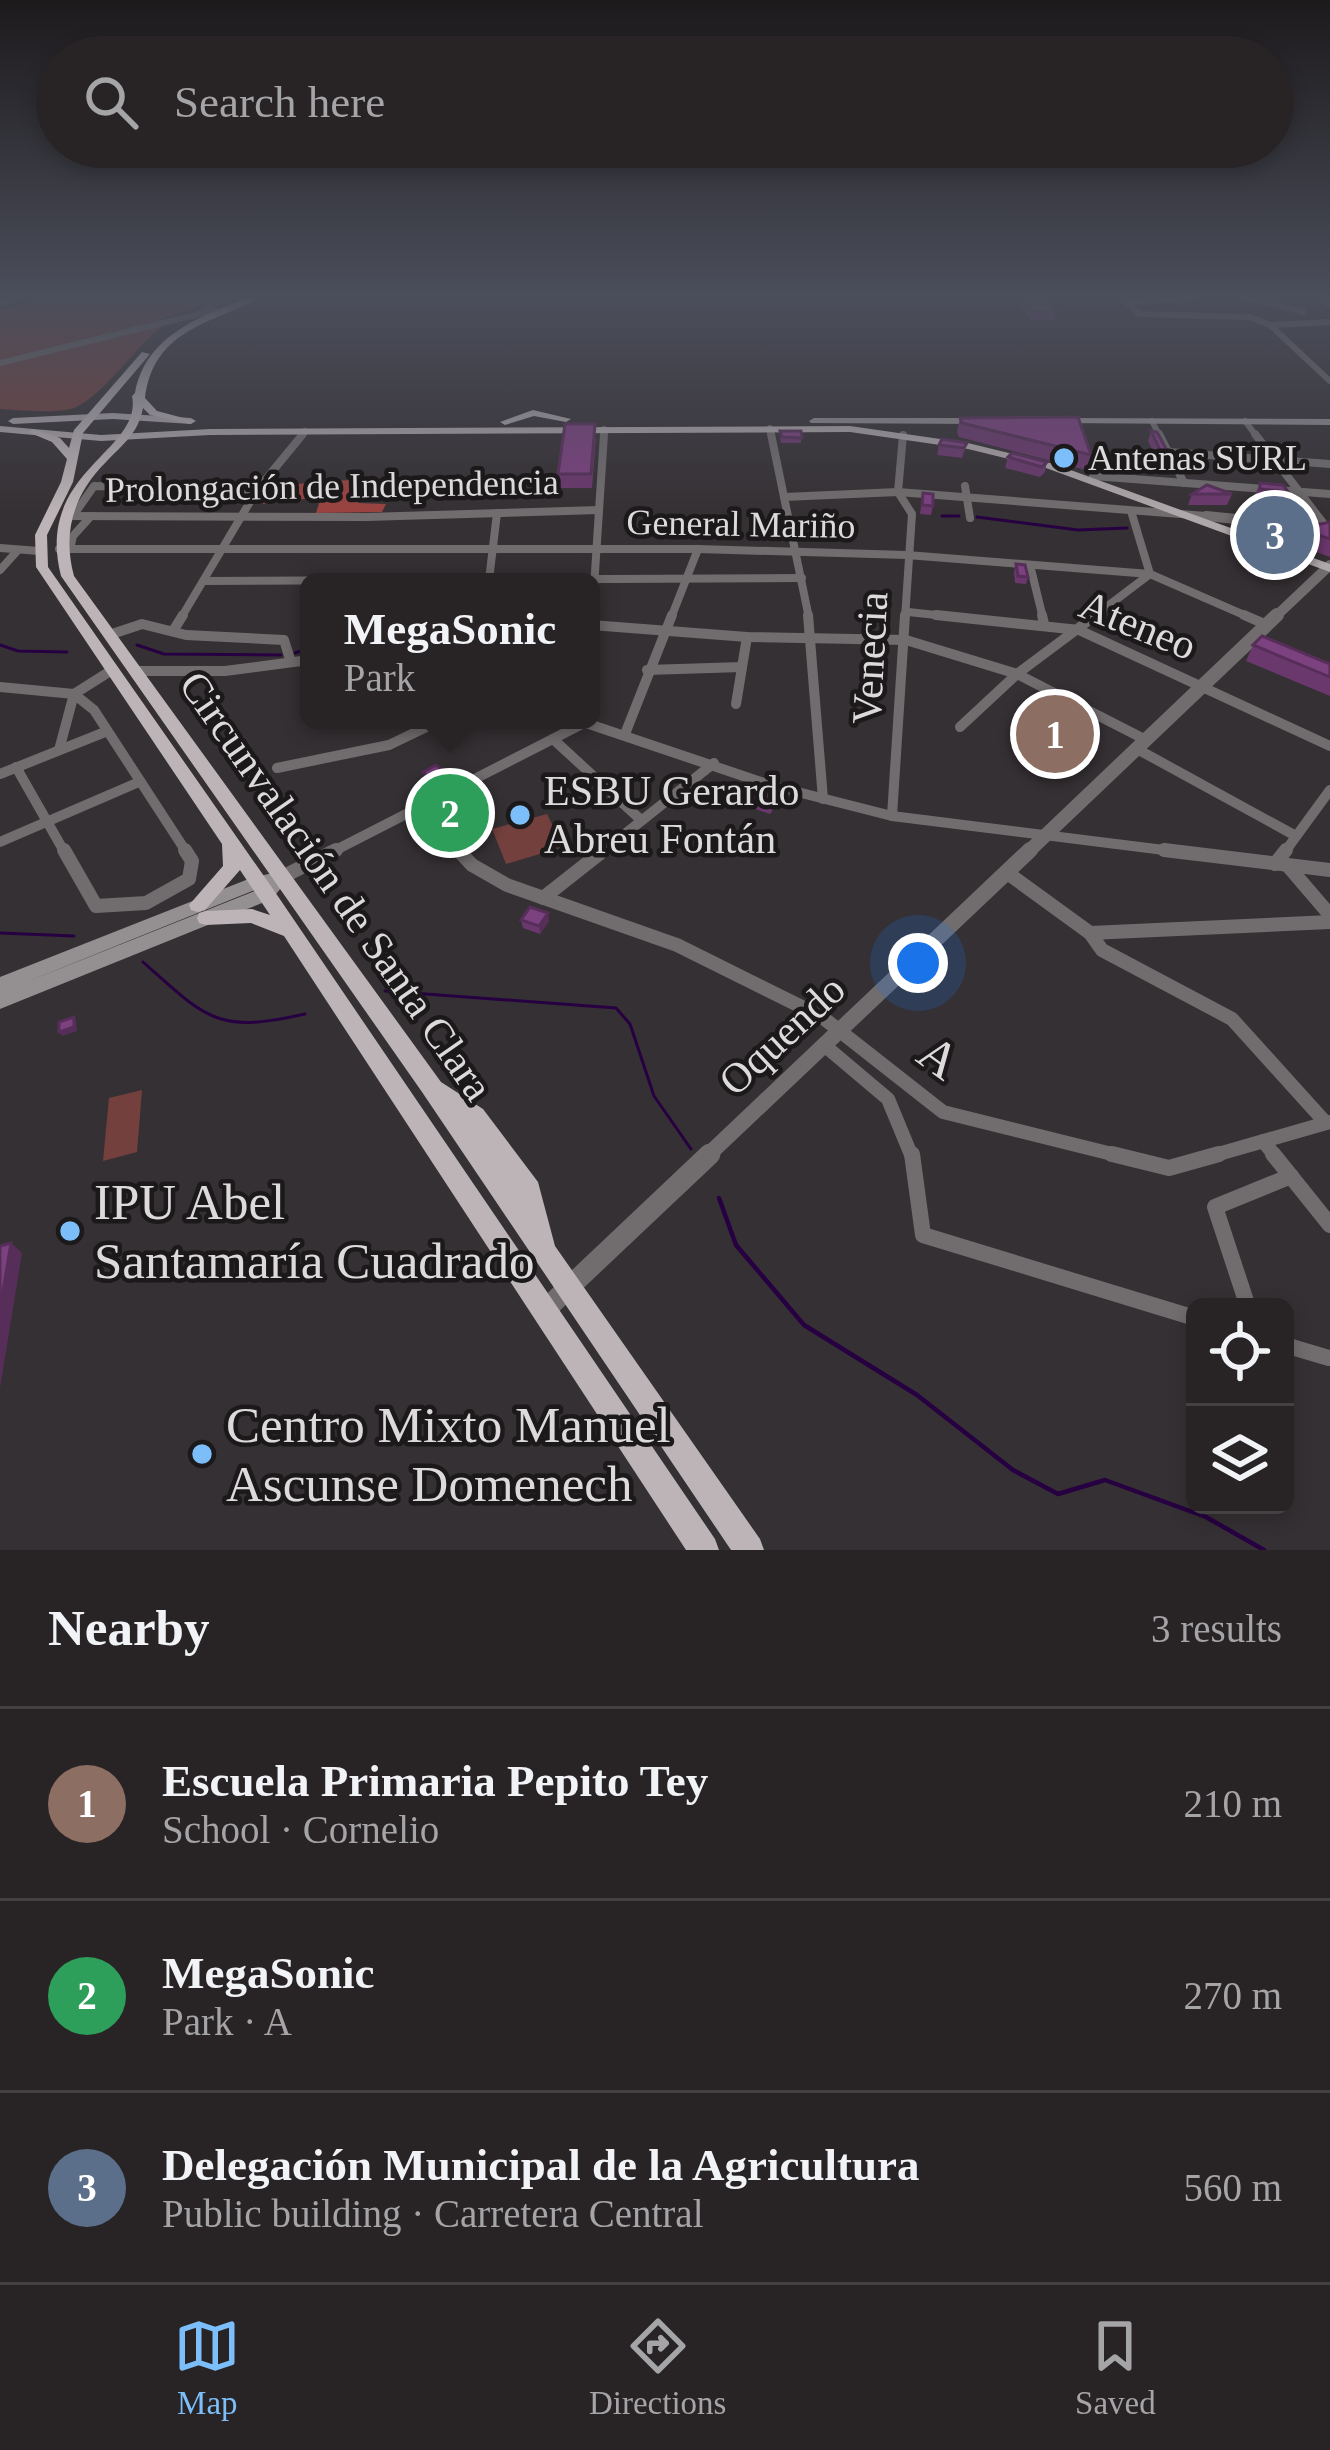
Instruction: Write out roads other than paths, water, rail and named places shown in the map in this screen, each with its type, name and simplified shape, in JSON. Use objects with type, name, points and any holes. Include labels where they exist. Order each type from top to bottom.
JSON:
[{"type":"highway","points":[[39,551],[41,535],[67,482],[82,427],[135,368]]},
{"type":"highway","points":[[64,549],[93,482],[131,426],[147,368]]},
{"type":"highway","points":[[137,396],[154,412],[190,421]]},
{"type":"highway","points":[[82,427],[116,416],[131,426]]},
{"type":"highway","points":[[32,432],[56,440],[73,459]]},
{"type":"highway","name":"Circunvalación de Santa Clara","points":[[64,549],[68,576],[136,671],[268,884],[293,934],[704,1550]]},
{"type":"highway","name":"Circunvalación de Santa Clara","points":[[39,551],[49,581],[230,842],[430,1084],[749,1550]]},
{"type":"highway","points":[[230,842],[232,868],[202,912],[252,916],[293,934]]},
{"type":"main road","points":[[4,424],[77,412],[113,393]]},
{"type":"main road","points":[[502,422],[533,413],[591,422]]},
{"type":"main road","points":[[4,424],[82,427],[96,438],[131,426],[190,421],[911,431],[999,423],[975,425],[911,431]]},
{"type":"main road","points":[[604,429],[693,421]]},
{"type":"main road","points":[[131,426],[182,434],[814,421],[966,442],[1118,483],[1162,507],[1252,531]]},
{"type":"main road","points":[[1045,423],[1330,423]]},
{"type":"main road","points":[[4,424],[32,432],[82,427]]},
{"type":"main road","points":[[966,442],[954,428],[975,425]]},
{"type":"main road","points":[[93,482],[123,448],[182,434]]},
{"type":"main road","points":[[1036,460],[1118,483]]},
{"type":"main road","points":[[1162,507],[1252,531],[1329,566]]},
{"type":"main road","points":[[0,1001],[268,884]]},
{"type":"main road","points":[[0,985],[202,912]]},
{"type":"street","points":[[1153,423],[1184,483]]},
{"type":"street","points":[[1246,423],[1328,528]]},
{"type":"street","points":[[770,428],[813,638],[823,799]]},
{"type":"street","points":[[595,573],[604,429]]},
{"type":"street","points":[[173,631],[257,490],[305,431]]},
{"type":"street","name":"Venecia","points":[[892,816],[911,514],[898,492],[911,431]]},
{"type":"street","points":[[1168,452],[1330,464]]},
{"type":"street","points":[[93,482],[108,472]]},
{"type":"street","points":[[93,482],[257,490]]},
{"type":"street","points":[[1118,483],[1330,494]]},
{"type":"street","points":[[784,496],[965,492],[1131,511],[1162,507]]},
{"type":"street","points":[[965,492],[970,518]]},
{"type":"street","name":"Prolongación de Independencia","points":[[77,516],[599,510]]},
{"type":"street","points":[[960,728],[1017,674],[1150,574],[1131,511]]},
{"type":"street","points":[[496,573],[497,513]]},
{"type":"street","points":[[1187,515],[1206,516]]},
{"type":"street","points":[[64,549],[73,536],[77,516]]},
{"type":"street","points":[[1252,531],[1328,528]]},
{"type":"street","points":[[0,548],[39,551]]},
{"type":"street","name":"General Mariño","points":[[64,549],[698,549],[907,555],[1150,574],[1267,626]]},
{"type":"street","points":[[625,734],[647,670],[691,578],[698,549]]},
{"type":"street","points":[[0,570],[18,550]]},
{"type":"street","points":[[1030,565],[1044,624]]},
{"type":"street","name":"Oquendo","points":[[545,1310],[1329,566]]},
{"type":"street","points":[[600,579],[802,578]]},
{"type":"street","points":[[204,581],[300,581]]},
{"type":"street","name":"Ateneo","points":[[908,612],[1079,629],[1330,746]]},
{"type":"street","points":[[109,635],[142,624],[284,640],[290,659]]},
{"type":"street","points":[[600,626],[747,638],[906,640],[970,656],[1017,674],[1295,836]]},
{"type":"street","points":[[736,704],[747,638]]},
{"type":"street","points":[[136,671],[225,671],[300,660]]},
{"type":"street","points":[[647,670],[742,667]]},
{"type":"street","points":[[58,750],[74,694],[112,670]]},
{"type":"street","points":[[0,687],[74,694],[94,710],[192,860],[189,879],[146,903],[96,906],[16,767]]},
{"type":"street","points":[[600,726],[823,799],[892,816],[1330,870]]},
{"type":"street","points":[[277,769],[388,745],[422,729]]},
{"type":"street","points":[[268,884],[570,729]]},
{"type":"street","points":[[0,774],[105,732]]},
{"type":"street","points":[[553,739],[641,820]]},
{"type":"street","points":[[543,898],[714,763]]},
{"type":"street","points":[[0,842],[139,782]]},
{"type":"street","points":[[1282,865],[1295,836],[1330,790]]},
{"type":"street","name":"A","points":[[420,806],[472,865],[506,886],[677,945],[840,1030],[943,1112],[1169,1168],[1328,1122]]},
{"type":"street","points":[[1282,865],[1330,918]]},
{"type":"street","points":[[1006,872],[1090,933],[1102,950],[1232,1019],[1328,1122]]},
{"type":"street","points":[[1090,933],[1330,918]]},
{"type":"street","points":[[824,1045],[887,1099],[895,1114],[910,1143],[923,1235],[1186,1315]]},
{"type":"street","points":[[1263,1141],[1330,1225]]},
{"type":"street","points":[[1245,1298],[1215,1207],[1291,1176]]},
{"type":"street","points":[[1294,1348],[1329,1358]]},
{"type":"waterway","points":[[942,516],[959,516]]},
{"type":"waterway","points":[[977,517],[1078,530],[1127,528]]},
{"type":"waterway","points":[[0,645],[18,651],[67,652]]},
{"type":"waterway","points":[[137,645],[164,654],[281,655]]},
{"type":"waterway","points":[[295,653],[300,651]]},
{"type":"waterway","points":[[0,933],[74,936]]},
{"type":"waterway","points":[[143,962],[215,1017],[252,1022],[305,1014]]},
{"type":"waterway","points":[[385,991],[616,1008],[630,1024],[654,1096],[691,1149]]},
{"type":"waterway","points":[[719,1198],[736,1245],[804,1325],[917,1395],[1013,1470],[1058,1494],[1105,1480],[1206,1517],[1264,1550]]},
{"type":"place","name":"Antenas SURL","points":[[1064,458]]},
{"type":"place","name":"Delegación Municipal de la Agricultura","points":[[1275,535]]},
{"type":"place","name":"Escuela Primaria Pepito Tey","points":[[1055,734]]},
{"type":"place","name":"MegaSonic","points":[[450,813]]},
{"type":"place","name":"ESBU Gerardo Abreu Fontán","points":[[520,815]]},
{"type":"place","name":"IPU Abel Santamaría Cuadrado","points":[[70,1231]]},
{"type":"place","name":"Centro Mixto Manuel Ascunse Domenech","points":[[202,1454]]}]
